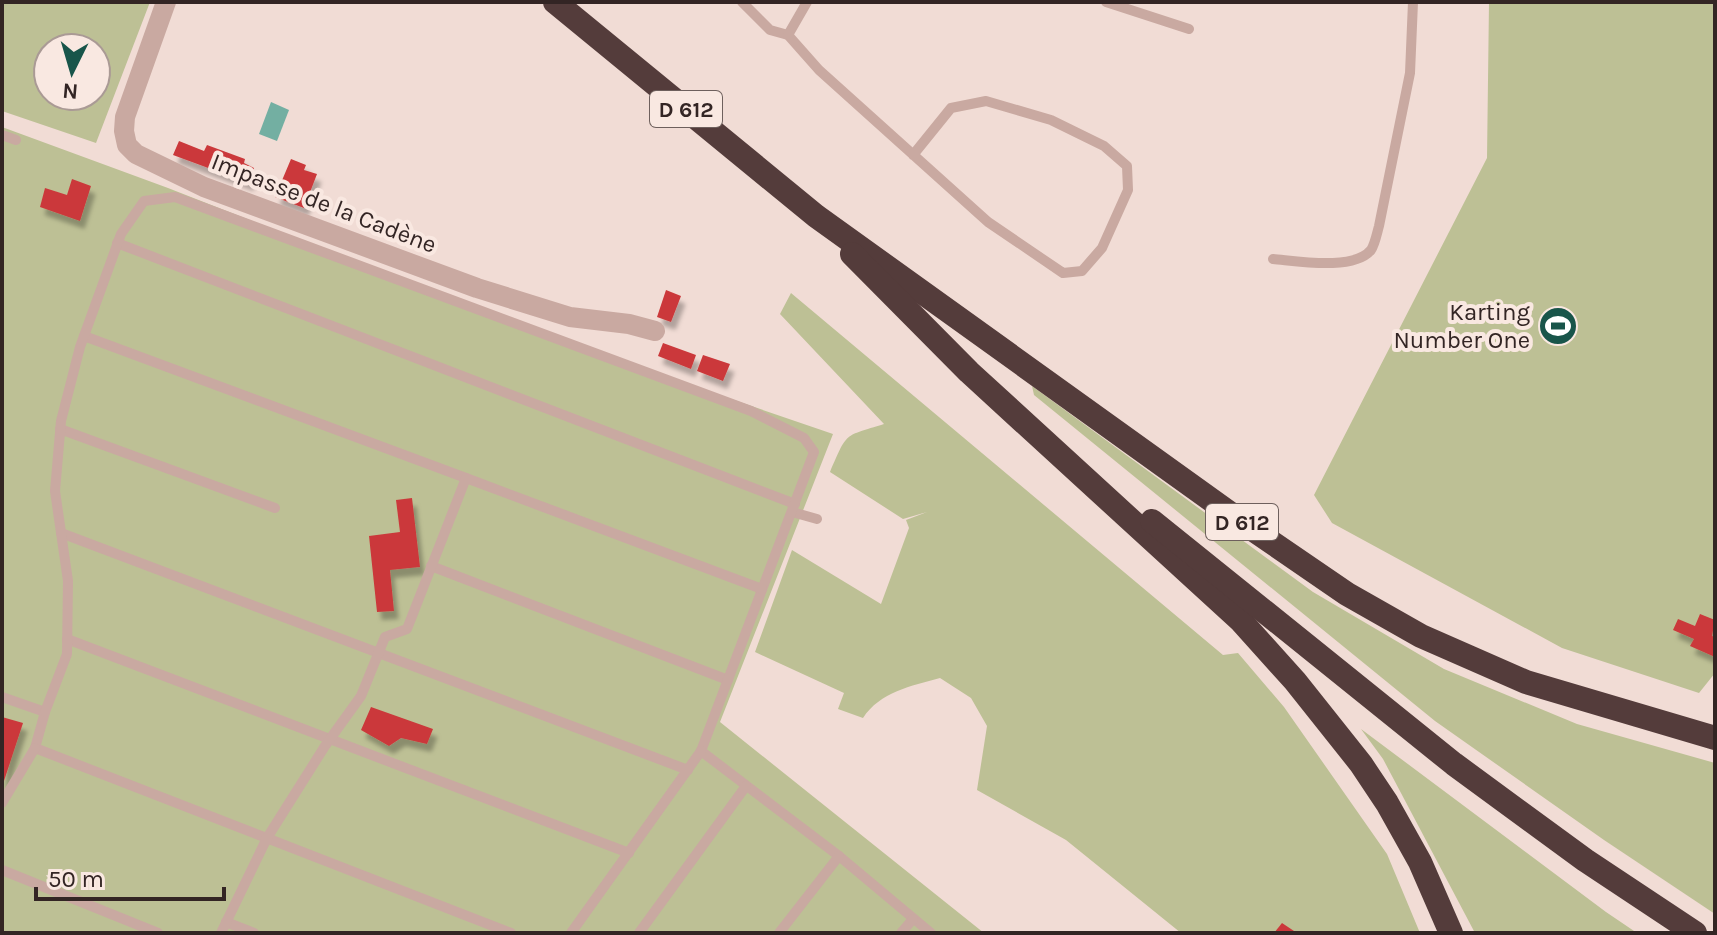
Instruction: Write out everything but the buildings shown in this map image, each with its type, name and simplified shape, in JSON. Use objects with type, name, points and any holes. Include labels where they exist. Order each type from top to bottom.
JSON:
[{"type":"highway","name":"D 612","points":[[555,2],[816,216],[1347,594],[1421,636],[1526,682],[1715,738]]},
{"type":"highway","name":"D 612","points":[[816,216],[969,372],[1241,621],[1295,681],[1361,764],[1387,803],[1420,862],[1451,933]]},
{"type":"highway","name":"D 612","points":[[969,372],[1454,764],[1585,860],[1695,933]]},
{"type":"street","name":"Impasse de la Cadène","points":[[166,2],[125,117],[127,145],[136,154],[204,187],[477,288],[570,317],[629,324],[655,331]]},
{"type":"lane","points":[[742,2],[770,30],[788,35],[819,70],[913,155],[988,222],[1063,273],[1082,271],[1102,248],[1128,190],[1127,166],[1104,146],[1051,120],[986,101],[951,108],[913,155]]},
{"type":"lane","points":[[788,35],[807,2]]},
{"type":"lane","points":[[1106,2],[1189,29]]},
{"type":"lane","points":[[1273,259],[1339,263],[1358,259],[1371,250],[1379,226],[1410,73],[1413,2]]},
{"type":"lane","points":[[2,135],[16,140]]},
{"type":"lane","points":[[2,803],[35,748],[67,654],[68,581],[55,491],[60,429],[84,336],[121,234],[144,201],[175,197],[751,411],[804,438],[814,452],[701,751],[571,933]]},
{"type":"lane","points":[[117,243],[817,519]]},
{"type":"lane","points":[[84,336],[762,589]]},
{"type":"lane","points":[[60,429],[275,508]]},
{"type":"lane","points":[[221,933],[267,838],[361,696],[385,637],[407,629],[466,478]]},
{"type":"lane","points":[[61,533],[688,770]]},
{"type":"lane","points":[[431,566],[728,680]]},
{"type":"lane","points":[[67,639],[629,853]]},
{"type":"lane","points":[[2,697],[45,712]]},
{"type":"lane","points":[[35,748],[511,933]]},
{"type":"lane","points":[[701,751],[839,856],[931,933]]},
{"type":"lane","points":[[639,933],[746,786]]},
{"type":"lane","points":[[779,933],[839,856]]},
{"type":"lane","points":[[2,870],[158,933]]},
{"type":"lane","points":[[901,933],[913,919]]},
{"type":"lane","points":[[226,922],[254,933]]},
{"type":"green space","points":[[2,2],[150,2],[112,101],[112,32],[32,32],[32,112],[108,112],[96,143],[2,111]]},
{"type":"green space","name":"Karting Number One","points":[[1489,2],[1715,2],[1715,673],[1699,693],[1562,648],[1332,523],[1314,495],[1487,158]]},
{"type":"green space","points":[[2,127],[168,188],[541,334],[833,434],[720,722],[984,933],[2,933]]},
{"type":"green space","points":[[791,293],[1223,655],[1238,653],[1284,707],[1387,854],[1420,933],[1181,933],[1066,840],[977,790],[987,726],[971,698],[940,678],[887,696],[863,718],[838,709],[844,693],[755,652],[792,550],[881,604],[909,528],[906,520],[927,512],[903,519],[830,472],[848,438],[884,424],[780,314]]},
{"type":"green space","points":[[1032,386],[1313,592],[1444,669],[1577,724],[1715,763],[1715,914],[1435,721],[1034,395]]},
{"type":"green space","points":[[1361,729],[1637,933],[1475,933],[1383,759]]},
{"type":"water","points":[[271,102],[289,110],[277,141],[259,134]]},
{"type":"place","name":"Karting Number One","points":[[1558,326]]}]
